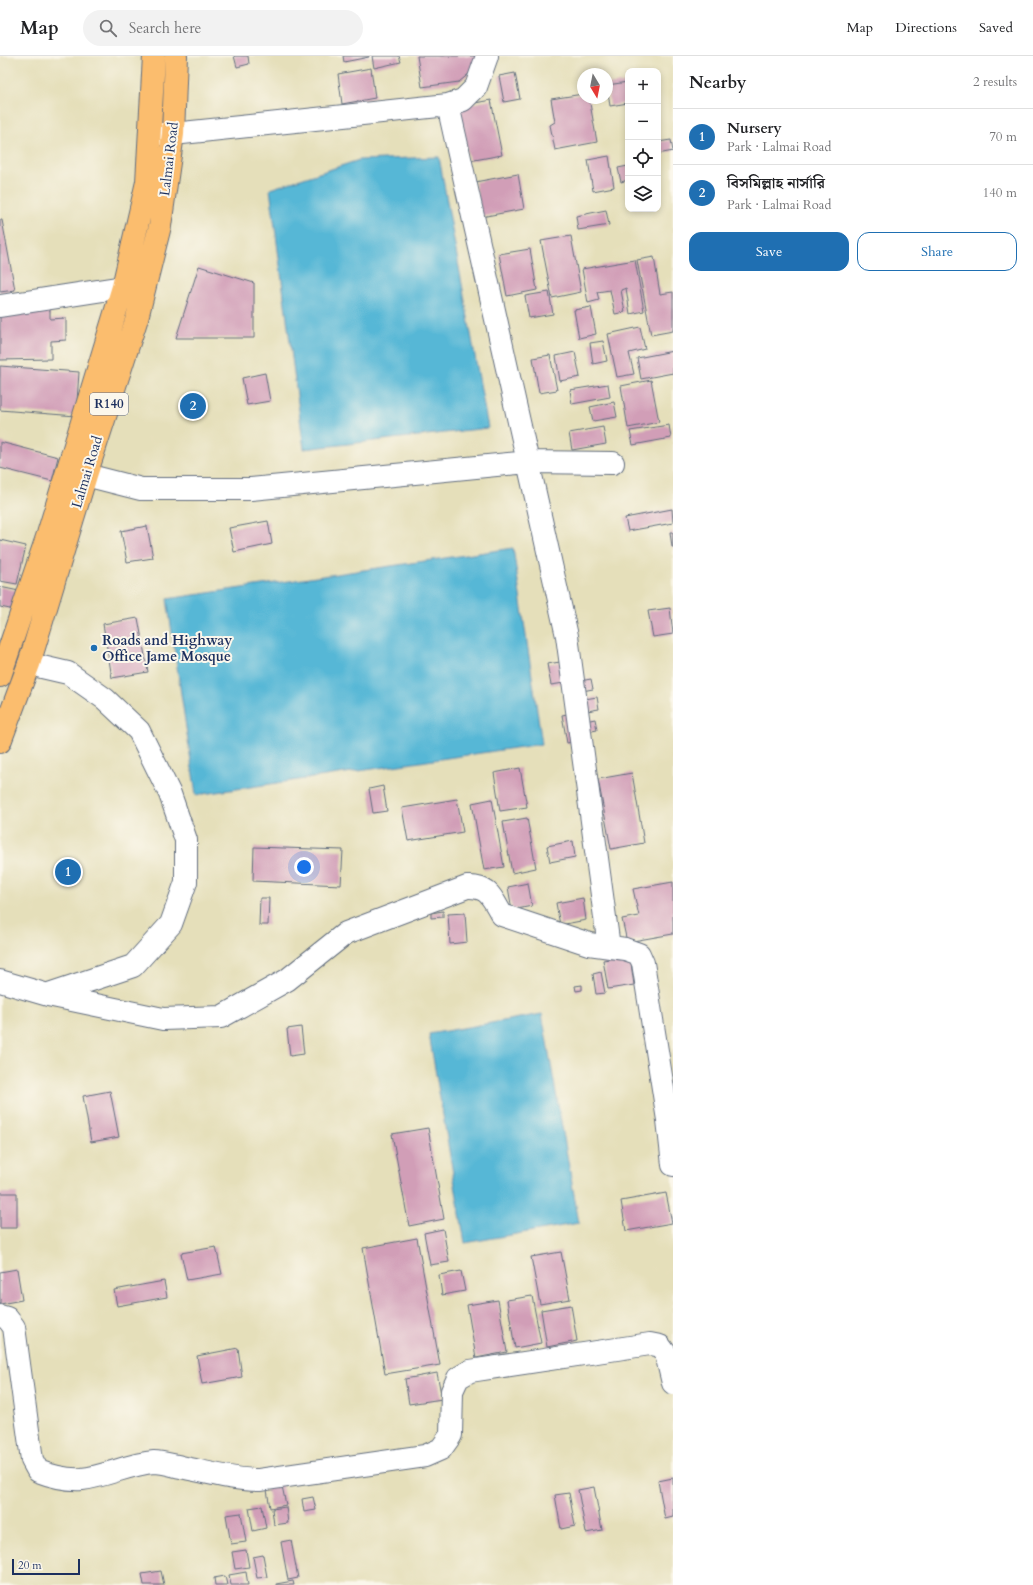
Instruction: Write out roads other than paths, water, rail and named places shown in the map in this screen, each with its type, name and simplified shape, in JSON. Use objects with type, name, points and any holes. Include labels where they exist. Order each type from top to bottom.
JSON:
[{"type":"main road","name":"Lalmai Road","points":[[0,676],[48,534],[123,287],[146,182],[154,56]]},
{"type":"main road","name":"Lalmai Road","points":[[0,742],[29,664],[86,475],[137,318],[160,226],[173,134],[176,56]]},
{"type":"street","points":[[150,134],[173,134],[448,105],[463,100],[476,87],[487,56]]},
{"type":"street","points":[[448,105],[567,636],[609,947]]},
{"type":"street","points":[[0,306],[123,287]]},
{"type":"street","points":[[86,475],[141,489],[251,489],[528,462],[613,463]]},
{"type":"street","points":[[29,664],[68,673],[105,699],[139,731],[170,794],[186,840],[186,882],[172,924],[133,966],[48,995]]},
{"type":"street","points":[[0,982],[48,995],[163,1019],[221,1017],[287,980],[346,933],[467,887],[477,887],[490,894],[502,915],[589,944],[625,949],[639,954],[643,963],[668,1120],[673,1165]]},
{"type":"street","points":[[0,1316],[8,1318],[14,1327],[32,1460],[38,1471],[46,1474],[70,1478],[88,1478],[134,1465],[156,1462],[244,1480],[259,1480],[425,1456],[441,1449],[451,1435],[452,1391],[458,1378],[470,1371],[650,1344],[660,1346],[666,1354],[673,1383]]},
{"type":"water","points":[[439,157],[488,428],[304,449],[270,189],[359,160]]},
{"type":"water","points":[[513,548],[542,744],[196,795],[167,599]]},
{"type":"water","points":[[542,1014],[579,1223],[465,1243],[429,1034]]},
{"type":"place","name":"বিসমিল্লাহ নার্সারি","points":[[193,406]]},
{"type":"place","name":"Roads and Highway Office Jame Mosque","points":[[94,648]]},
{"type":"place","name":"Nursery","points":[[68,872]]}]
